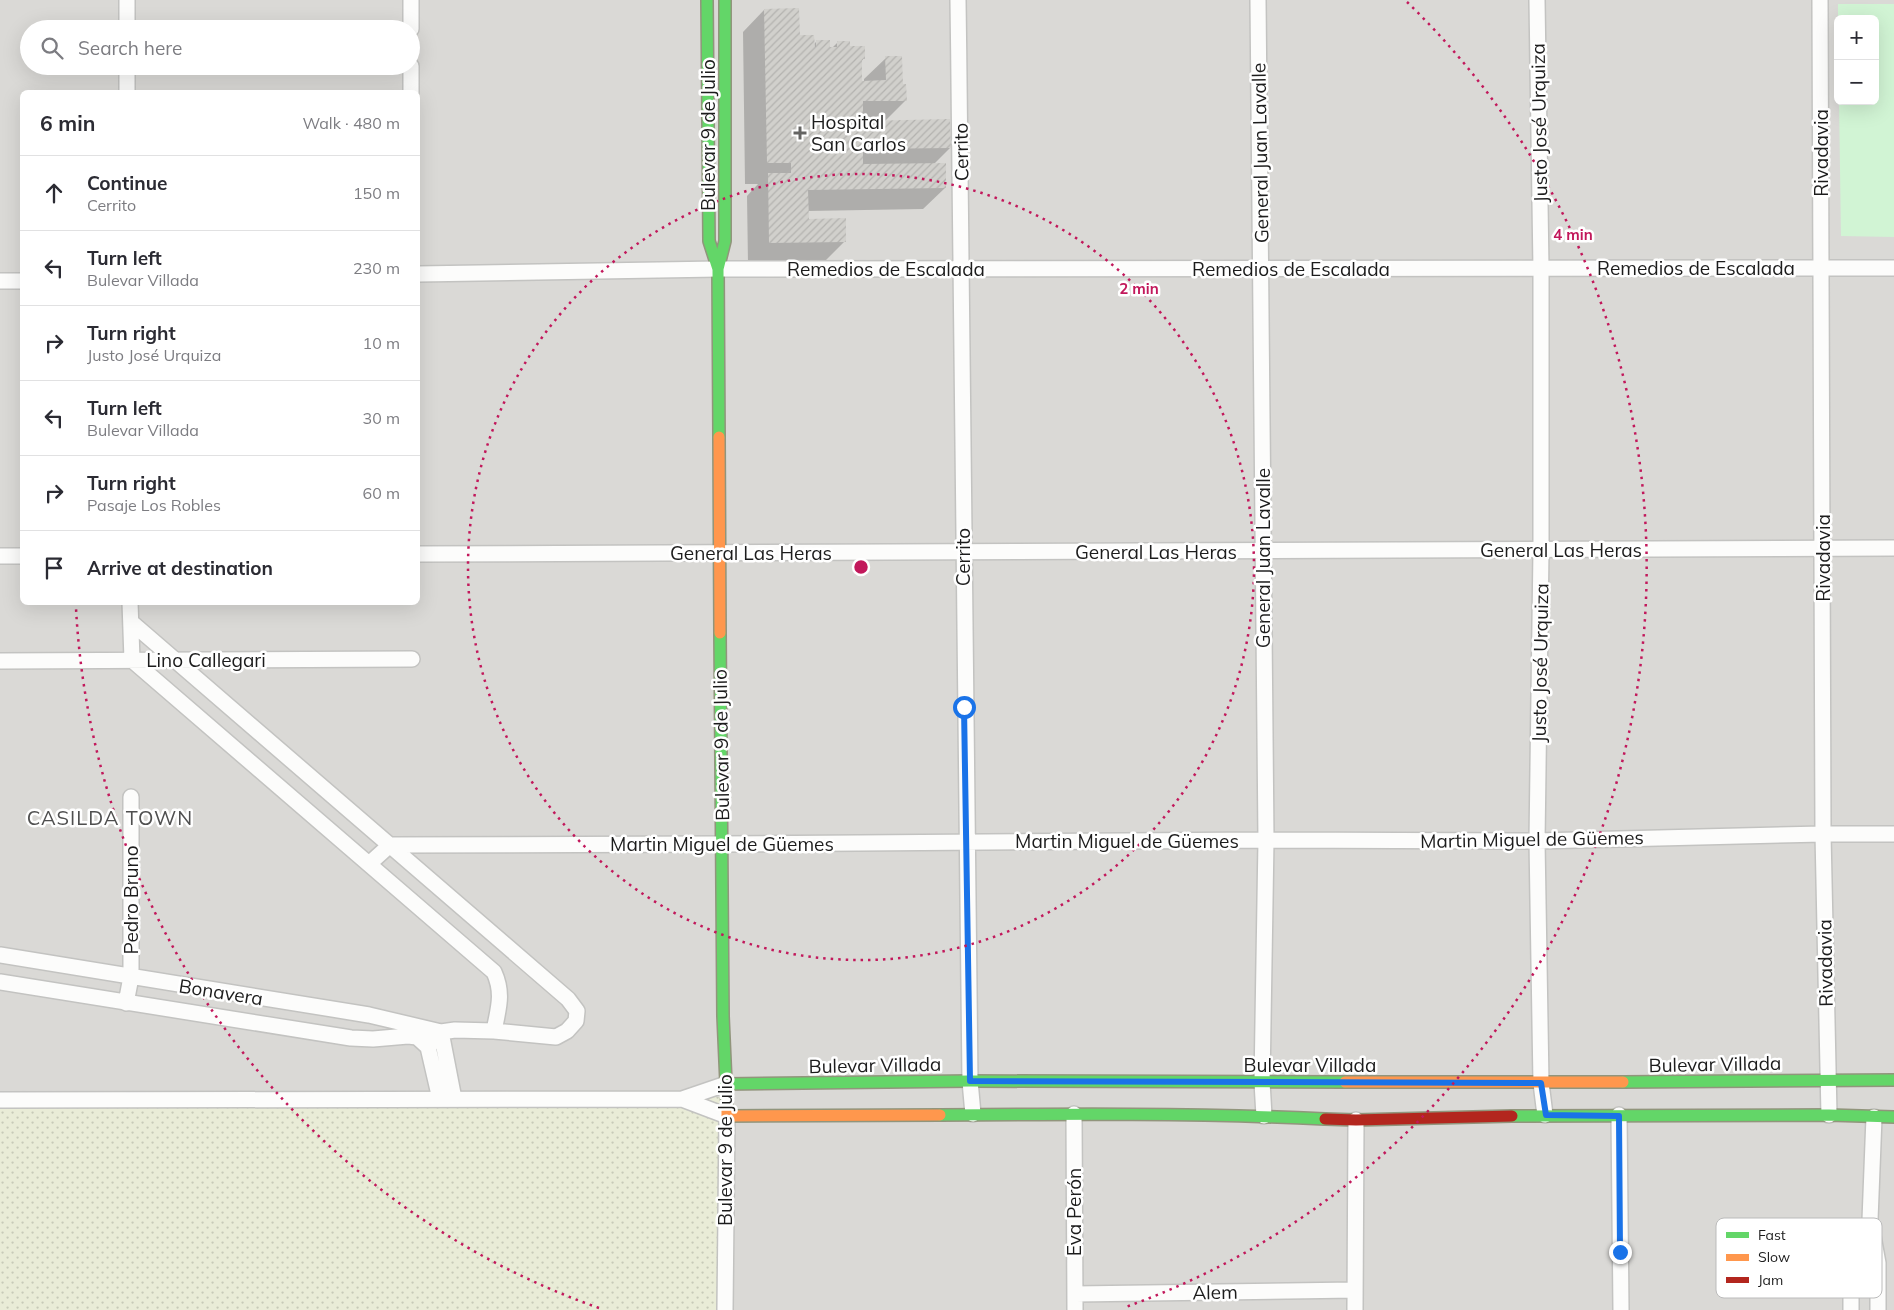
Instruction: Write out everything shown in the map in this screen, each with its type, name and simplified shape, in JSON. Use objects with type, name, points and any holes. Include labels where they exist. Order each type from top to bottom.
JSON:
[{"type":"main road","name":"Bulevar 9 de Julio","points":[[707,0],[709,241],[718,269]]},
{"type":"main road","name":"Bulevar 9 de Julio","points":[[725,0],[726,241],[718,269],[723,1016],[727,1116]]},
{"type":"main road","name":"Bulevar Villada","points":[[726,1084],[970,1081],[1541,1083],[1894,1080]]},
{"type":"main road","points":[[727,1116],[1074,1114],[1264,1116],[1356,1120],[1546,1115],[1829,1115],[1894,1117]]},
{"type":"street","points":[[127,0],[127,20]]},
{"type":"street","points":[[411,0],[411,20]]},
{"type":"street","name":"Cerrito","points":[[958,0],[966,842],[970,1081],[973,1114]]},
{"type":"street","name":"General Juan Lavalle","points":[[1258,0],[1266,840],[1262,1082],[1264,1116]]},
{"type":"street","name":"Justo José Urquiza","points":[[1537,0],[1542,550],[1537,841],[1541,1083],[1546,1115]]},
{"type":"street","name":"Rivadavia","points":[[1820,0],[1823,834],[1829,1115]]},
{"type":"street","points":[[127,75],[127,90]]},
{"type":"street","points":[[411,75],[411,90]]},
{"type":"street","name":"Remedios de Escalada","points":[[420,274],[718,269],[1894,268]]},
{"type":"street","points":[[0,281],[20,281]]},
{"type":"street","name":"General Las Heras","points":[[420,554],[1894,548]]},
{"type":"street","points":[[0,556],[20,556]]},
{"type":"street","points":[[130,605],[132,660],[494,972],[499,984],[500,996],[494,1031]]},
{"type":"street","points":[[130,622],[390,845],[369,864]]},
{"type":"street","name":"Lino Callegari","points":[[0,661],[412,659]]},
{"type":"street","name":"Pedro Bruno","points":[[126,1003],[131,977],[131,797]]},
{"type":"street","name":"Martin Miguel de Güemes","points":[[390,845],[1266,840],[1537,841],[1894,834]]},
{"type":"street","name":"Bonavera","points":[[0,955],[369,1015],[441,1032],[455,1030],[494,1031],[556,1037],[567,1031],[576,1021],[577,1011],[568,999],[390,845]]},
{"type":"street","points":[[0,982],[351,1038],[417,1037],[428,1047],[447,1099]]},
{"type":"street","points":[[428,1047],[441,1032]]},
{"type":"street","points":[[441,1032],[447,1099]]},
{"type":"street","points":[[0,1100],[682,1099],[726,1084]]},
{"type":"street","points":[[682,1099],[727,1116]]},
{"type":"street","name":"Eva Perón","points":[[1074,1114],[1075,1310]]},
{"type":"street","name":"Bulevar 9 de Julio","points":[[725,1310],[727,1116]]},
{"type":"street","points":[[1619,1116],[1621,1310]]},
{"type":"street","points":[[1870,1218],[1874,1117]]},
{"type":"street","points":[[1355,1310],[1356,1120]]},
{"type":"street","name":"Alem","points":[[1075,1294],[1355,1290]]},
{"type":"shaded area","points":[[0,0],[1894,0],[1894,1310],[725,1310],[682,1099],[0,1100]]},
{"type":"green space","points":[[1838,4],[1894,4],[1894,237],[1841,236],[1839,105],[1879,105],[1879,15],[1838,15]]},
{"type":"green space","points":[[726,1097],[725,1310],[0,1310],[0,1100]]},
{"type":"building","points":[[799,8],[800,35],[814,35],[815,47],[816,40],[830,40],[830,47],[837,47],[837,41],[850,41],[850,46],[865,46],[865,59],[862,59],[862,81],[886,80],[885,56],[902,56],[903,84],[906,84],[907,101],[863,101],[863,121],[950,119],[951,148],[863,149],[863,164],[946,163],[946,188],[808,190],[809,219],[846,218],[846,242],[769,243],[768,173],[791,173],[791,163],[767,163],[764,9]]},
{"type":"traffic: fast","points":[[707,0],[709,241],[718,269]]},
{"type":"traffic: fast","points":[[719,437],[718,269],[725,241],[725,0]]},
{"type":"traffic: fast","points":[[720,633],[723,1016],[727,1106]]},
{"type":"traffic: fast","points":[[1623,1082],[1894,1080]]},
{"type":"traffic: fast","points":[[726,1084],[970,1081],[1345,1082]]},
{"type":"traffic: fast","points":[[940,1115],[1084,1114],[1325,1119]]},
{"type":"traffic: fast","points":[[1512,1116],[1829,1115],[1894,1117]]},
{"type":"traffic: slow","points":[[719,437],[720,633]]},
{"type":"traffic: slow","points":[[1345,1082],[1623,1082]]},
{"type":"traffic: slow","points":[[727,1106],[727,1116],[940,1115]]},
{"type":"traffic: jam","points":[[1325,1119],[1512,1116]]},
{"type":"place","name":"Hospital San Carlos","points":[[800,133]]},
{"type":"district","name":"CASILDA TOWN","points":[[110,818]]},
{"type":"route","points":[[964,707],[970,1081],[1541,1083],[1546,1115],[1619,1116],[1620,1252]]}]
